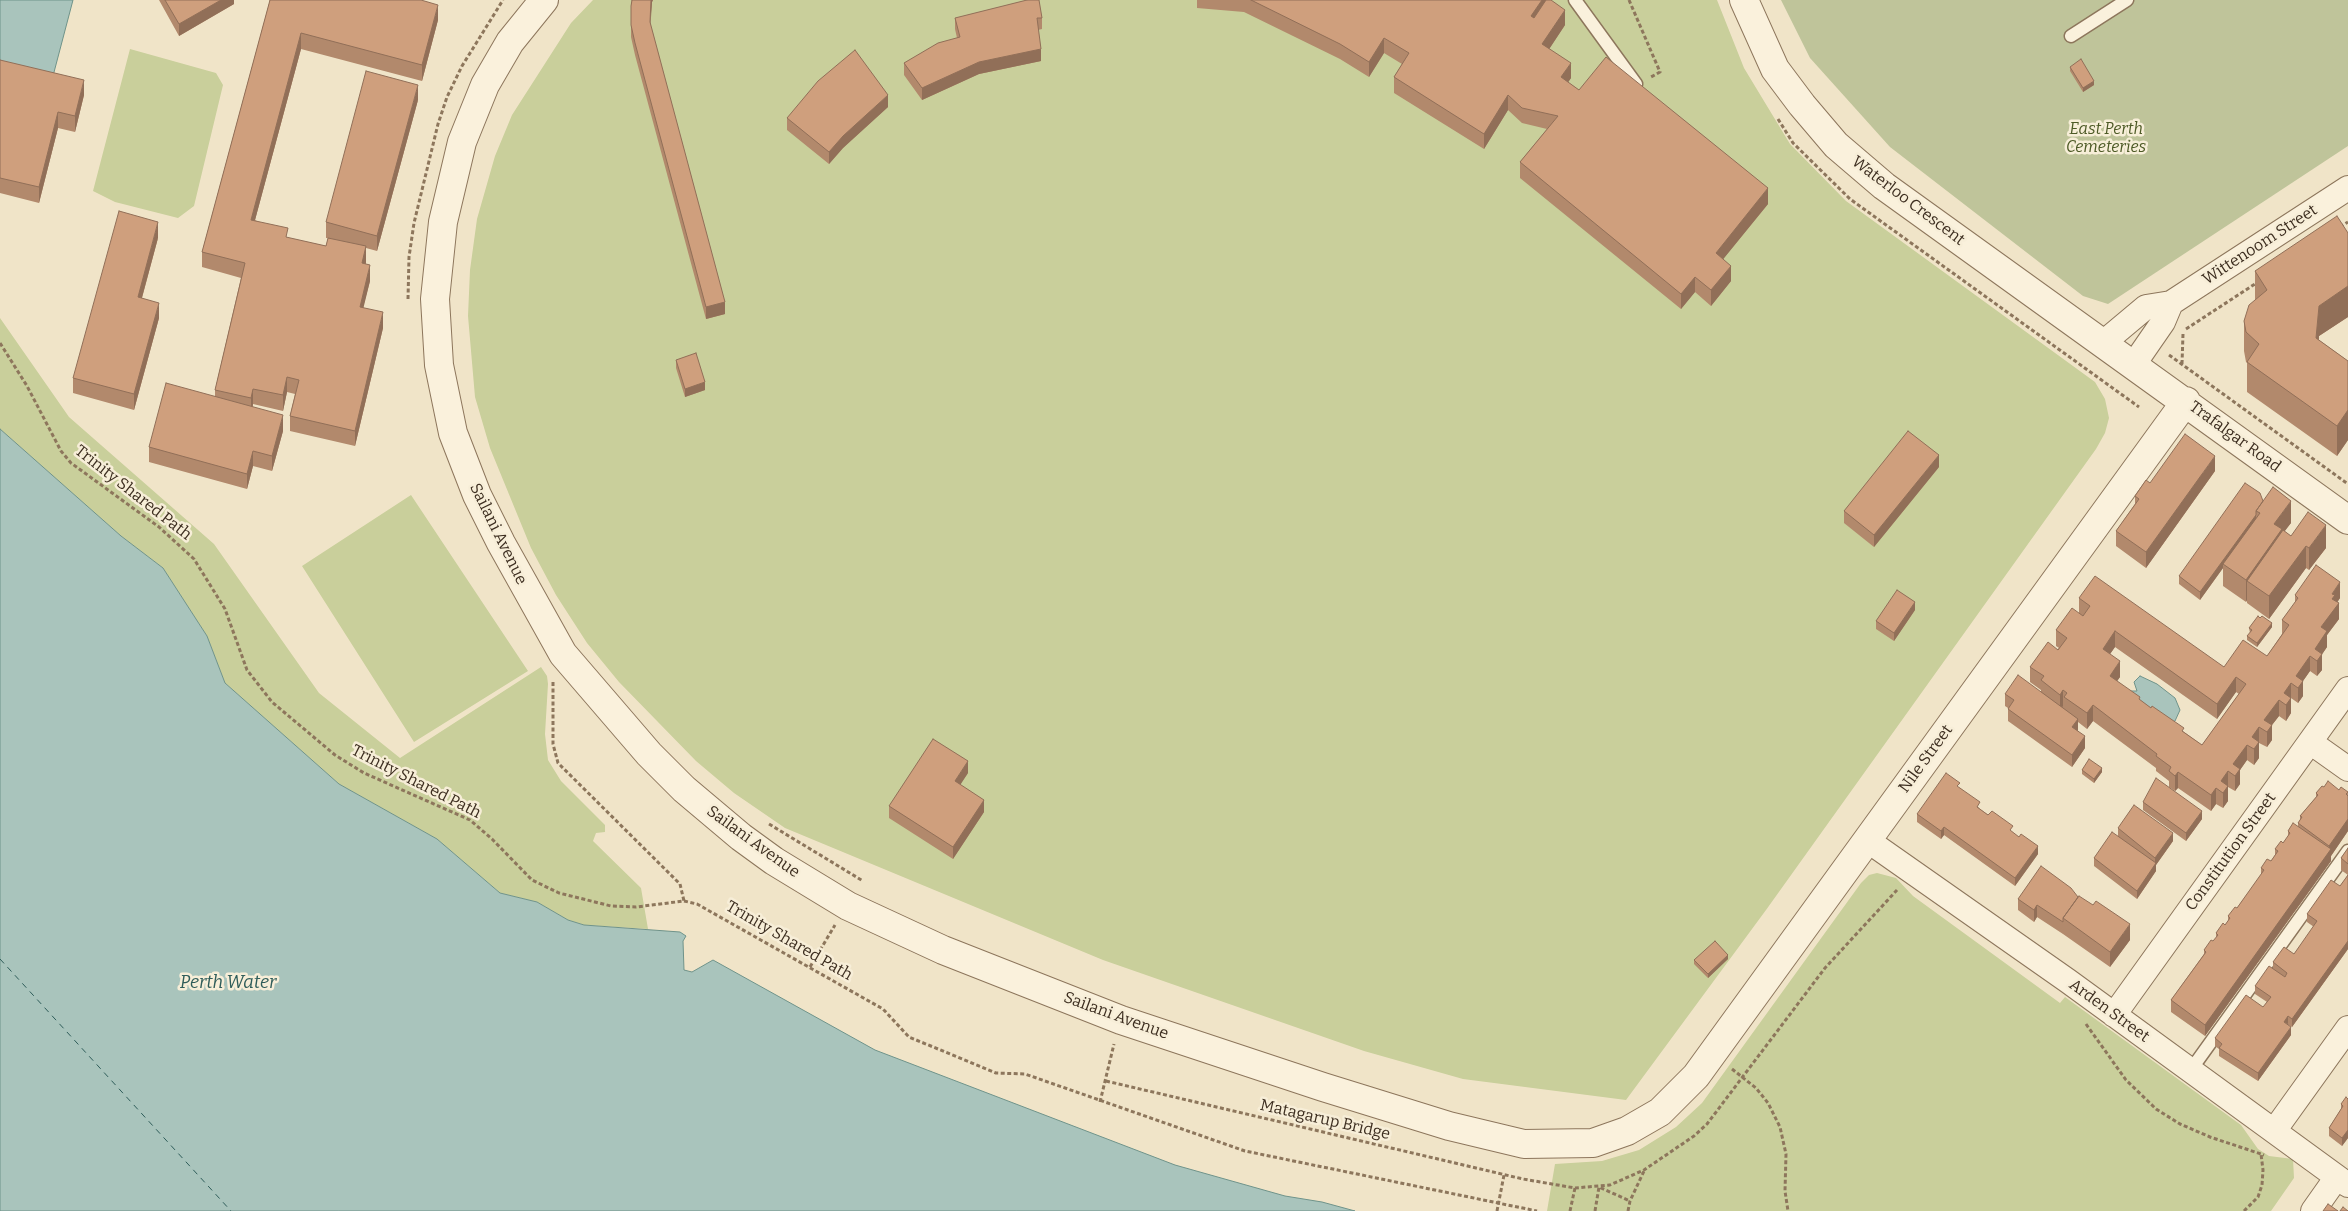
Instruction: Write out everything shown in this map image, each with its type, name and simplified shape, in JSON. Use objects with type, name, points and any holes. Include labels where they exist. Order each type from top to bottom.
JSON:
[{"type":"street","name":"Sailani Avenue","points":[[544,0],[510,42],[485,85],[462,142],[443,222],[435,300],[439,365],[453,433],[478,495],[518,576],[563,654],[649,754],[684,789],[741,837],[807,882],[897,930],[1121,1020],[1374,1104],[1449,1126],[1524,1144],[1593,1143],[1628,1131],[1660,1112]]},
{"type":"street","name":"Waterloo Crescent","points":[[1744,0],[1775,69],[1836,145],[1884,186],[2119,354]]},
{"type":"street","name":"Wittenoom Street","points":[[2119,354],[2146,307],[2171,302],[2348,188]]},
{"type":"street","points":[[2119,354],[2163,322],[2171,302]]},
{"type":"street","name":"Trafalgar Road","points":[[2119,354],[2348,520]]},
{"type":"street","name":"Nile Street","points":[[1660,1112],[1696,1076],[2186,402]]},
{"type":"street","name":"Constitution Street","points":[[2114,1015],[2348,689]]},
{"type":"street","points":[[2310,742],[2348,769]]},
{"type":"street","name":"Arden Street","points":[[1867,840],[2114,1015],[2343,1181]]},
{"type":"street","points":[[2274,1132],[2348,1028]]},
{"type":"street","points":[[2313,1211],[2343,1181]]},
{"type":"lane","points":[[1575,0],[1636,84]]},
{"type":"lane","points":[[2071,36],[2127,0]]},
{"type":"lane","points":[[2190,1071],[2348,851]]},
{"type":"path","points":[[1629,0],[1660,72]]},
{"type":"path","points":[[2340,228],[2348,222]]},
{"type":"path","points":[[2182,364],[2184,331],[2266,276]]},
{"type":"path","name":"Trinity Shared Path","points":[[0,343],[27,386],[60,451],[71,463],[159,527],[194,559],[225,610],[247,670],[272,702],[335,754],[364,774],[470,820],[492,839],[532,880],[544,886],[597,903],[621,907],[684,901],[697,904],[883,1010],[909,1037],[996,1073],[1024,1074],[1245,1151],[1537,1211]]},
{"type":"path","points":[[2164,352],[2348,484]]},
{"type":"path","points":[[764,821],[863,881]]},
{"type":"path","points":[[1599,1187],[1610,1185],[1644,1170],[1694,1136],[1707,1124],[1826,968],[1852,938],[1886,904],[1903,882]]},
{"type":"path","points":[[810,967],[837,922]]},
{"type":"path","points":[[1100,1102],[1121,1020]]},
{"type":"path","points":[[2084,1021],[2126,1080],[2156,1109],[2180,1124],[2210,1137],[2261,1153],[2269,1158]]},
{"type":"path","points":[[1726,1065],[1756,1088],[1768,1103],[1780,1127],[1786,1154],[1785,1191],[1788,1211]]},
{"type":"path","name":"Matagarup Bridge","points":[[1106,1081],[1504,1175],[1575,1188],[1599,1187]]},
{"type":"path","points":[[2244,1211],[2258,1197],[2262,1185],[2261,1153]]},
{"type":"path","points":[[1628,1211],[1630,1201],[1644,1170]]},
{"type":"path","points":[[1498,1211],[1504,1175]]},
{"type":"path","points":[[1599,1187],[1630,1201]]},
{"type":"path","points":[[1595,1211],[1599,1187]]},
{"type":"path","points":[[1570,1211],[1575,1188]]},
{"type":"green space","points":[[593,0],[1717,0],[1744,68],[1790,144],[1846,201],[2095,382],[2105,399],[2109,418],[2105,433],[2096,449],[1766,910],[1626,1100],[1463,1079],[1364,1051],[1103,960],[785,828],[734,793],[696,761],[619,682],[587,643],[556,595],[531,548],[490,448],[475,397],[468,316],[470,270],[477,219],[495,156],[512,115],[571,23]]},
{"type":"green space","name":"East Perth Cemeteries","points":[[1781,0],[2348,0],[2348,146],[2108,304],[2083,296],[1890,147],[1810,58]]},
{"type":"green space","points":[[130,49],[216,73],[223,85],[194,206],[178,218],[115,202],[93,191]]},
{"type":"green space","points":[[0,318],[69,417],[214,544],[319,693],[400,758],[541,667],[547,676],[548,684],[545,734],[548,760],[561,781],[605,825],[605,832],[596,833],[593,841],[641,888],[648,929],[584,925],[568,920],[537,902],[500,893],[437,839],[339,784],[225,683],[207,636],[163,568],[121,536],[0,429]]},
{"type":"green space","points":[[411,495],[528,671],[414,742],[302,566]]},
{"type":"green space","points":[[1877,873],[1896,878],[1913,896],[2060,1003],[2065,997],[2241,1125],[2258,1149],[2269,1156],[2293,1159],[2294,1178],[2271,1211],[1547,1211],[1555,1164],[1602,1161],[1639,1150],[1676,1127],[1702,1103],[1861,883],[1869,875]]},
{"type":"water","points":[[0,0],[73,0],[53,76],[0,63]]},
{"type":"water","name":"Perth Water","points":[[0,429],[121,536],[163,568],[207,636],[225,683],[339,784],[437,839],[500,893],[537,902],[568,920],[584,925],[680,932],[686,936],[683,941],[684,970],[692,972],[713,960],[875,1050],[1175,1165],[1285,1196],[1322,1202],[1355,1211],[0,1211]]},
{"type":"water","points":[[2140,676],[2157,684],[2175,698],[2180,710],[2175,721],[2170,723],[2163,722],[2129,691],[2137,691],[2134,682]]},
{"type":"building","points":[[165,0],[221,0],[179,24]]},
{"type":"building","points":[[270,0],[421,0],[438,5],[422,65],[301,33],[251,220],[288,228],[286,237],[326,246],[328,238],[366,246],[362,263],[370,265],[360,307],[383,312],[355,431],[290,416],[299,380],[287,377],[283,395],[253,389],[251,398],[215,390],[245,263],[202,252]]},
{"type":"building","points":[[632,0],[651,0],[650,22],[725,302],[706,307],[635,43],[631,25]]},
{"type":"building","points":[[1027,0],[1039,0],[1042,18],[1037,18],[1041,49],[979,62],[922,88],[904,63],[938,43],[960,37],[955,18]]},
{"type":"building","points":[[1251,0],[1542,0],[1531,16],[1534,18],[1546,0],[1551,0],[1565,10],[1542,44],[1571,63],[1561,77],[1579,90],[1606,57],[1768,188],[1716,253],[1731,266],[1711,290],[1695,277],[1681,294],[1520,162],[1558,116],[1522,108],[1508,95],[1484,134],[1394,77],[1409,53],[1384,38],[1369,62],[1340,44]]},
{"type":"building","points":[[855,50],[888,95],[843,136],[829,152],[787,118],[818,81]]},
{"type":"building","points":[[2081,59],[2094,81],[2083,88],[2070,67]]},
{"type":"building","points":[[0,60],[84,80],[75,116],[58,112],[39,187],[0,178]]},
{"type":"building","points":[[366,71],[418,85],[377,236],[326,222]]},
{"type":"building","points":[[119,211],[158,222],[138,297],[159,303],[134,394],[73,378]]},
{"type":"building","points":[[2337,216],[2348,233],[2348,286],[2319,306],[2316,338],[2348,361],[2348,410],[2337,426],[2247,362],[2259,344],[2246,332],[2244,321],[2249,305],[2267,290],[2255,271]]},
{"type":"building","points":[[696,353],[705,382],[685,389],[676,360]]},
{"type":"building","points":[[166,383],[283,415],[272,456],[253,451],[247,474],[149,447]]},
{"type":"building","points":[[1908,431],[1939,455],[1874,535],[1844,511]]},
{"type":"building","points":[[2185,434],[2215,456],[2146,552],[2116,531],[2139,499],[2135,496],[2146,480],[2150,483]]},
{"type":"building","points":[[2245,483],[2260,493],[2263,501],[2256,511],[2256,515],[2200,592],[2179,576]]},
{"type":"building","points":[[2273,487],[2291,501],[2274,524],[2282,529],[2246,580],[2223,564],[2260,513],[2256,511]]},
{"type":"building","points":[[2308,512],[2326,525],[2309,548],[2306,546],[2269,596],[2247,581],[2283,530],[2291,536]]},
{"type":"building","points":[[2316,565],[2340,582],[2332,594],[2335,595],[2332,599],[2339,603],[2321,627],[2327,631],[2315,649],[2322,654],[2317,661],[2310,656],[2296,676],[2303,681],[2298,688],[2291,683],[2284,693],[2291,698],[2286,705],[2279,700],[2264,720],[2272,725],[2267,732],[2259,727],[2252,737],[2259,742],[2254,749],[2247,745],[2233,764],[2240,769],[2235,776],[2228,771],[2221,781],[2228,786],[2223,793],[2216,788],[2211,795],[2178,772],[2175,776],[2169,771],[2171,767],[2156,756],[2157,754],[2093,705],[2087,713],[2064,697],[2067,693],[2063,690],[2060,695],[2041,680],[2044,676],[2030,667],[2048,642],[2058,650],[2067,638],[2056,630],[2072,608],[2083,616],[2090,606],[2079,598],[2095,576],[2224,667],[2243,640],[2267,656],[2289,625],[2282,620],[2298,598],[2295,595]],"holes":[[[2115,631],[2217,704],[2236,677],[2246,684],[2202,745],[2182,731],[2184,728],[2152,706],[2151,708],[2139,699],[2140,697],[2110,676],[2120,661],[2103,649]]]},
{"type":"building","points":[[1897,590],[1915,602],[1894,633],[1876,621]]},
{"type":"building","points":[[2258,616],[2260,618],[2262,616],[2272,623],[2257,643],[2247,636],[2252,630],[2249,628]]},
{"type":"building","points":[[2018,675],[2078,719],[2072,727],[2085,736],[2072,755],[2008,709],[2014,700],[2005,694]]},
{"type":"building","points":[[933,739],[968,761],[955,781],[984,800],[953,847],[889,806]]},
{"type":"building","points":[[2089,759],[2102,768],[2094,779],[2082,770]]},
{"type":"building","points":[[1946,773],[1960,783],[1957,786],[1980,802],[1977,807],[1988,815],[1992,811],[2013,826],[2010,830],[2019,837],[2021,834],[2038,846],[2015,878],[1944,827],[1941,831],[1917,814]]},
{"type":"building","points":[[2156,778],[2202,811],[2186,833],[2143,802]]},
{"type":"building","points":[[2328,781],[2339,790],[2341,787],[2348,792],[2346,794],[2348,796],[2348,819],[2329,846],[2298,823],[2302,817],[2300,816],[2318,795],[2316,793]]},
{"type":"building","points":[[2134,805],[2173,833],[2155,858],[2118,828]]},
{"type":"building","points":[[2293,823],[2331,849],[2205,1025],[2171,1000],[2206,952],[2204,950],[2211,940],[2213,941],[2218,935],[2216,933],[2223,923],[2225,925],[2230,918],[2228,916],[2235,907],[2237,908],[2264,870],[2261,868],[2267,859],[2271,861],[2278,851],[2275,849],[2281,841],[2283,843],[2290,833],[2288,831]]},
{"type":"building","points":[[2112,832],[2156,863],[2137,891],[2094,858]]},
{"type":"building","points":[[2348,848],[2348,864],[2341,858]]},
{"type":"building","points":[[2041,866],[2071,888],[2078,897],[2063,918],[2063,922],[2037,905],[2034,910],[2018,899]]},
{"type":"building","points":[[2348,875],[2348,941],[2292,1019],[2288,1016],[2284,1022],[2291,1027],[2258,1073],[2219,1048],[2222,1044],[2215,1038],[2246,995],[2263,1007],[2271,997],[2255,986],[2269,966],[2285,977],[2287,973],[2273,962],[2284,947],[2294,954],[2317,921],[2307,914],[2331,880],[2340,886]]},
{"type":"building","points":[[2079,896],[2093,905],[2096,901],[2130,924],[2110,952],[2063,918]]},
{"type":"building","points":[[1715,941],[1728,955],[1708,974],[1694,960]]},
{"type":"building","points":[[2346,1097],[2348,1099],[2348,1130],[2342,1138],[2329,1128],[2343,1106],[2341,1104]]},
{"type":"building","points":[[2328,1204],[2338,1211],[2323,1211]]},
{"type":"building","points":[[2343,1207],[2348,1211],[2340,1211]]},
{"type":"ferry route","points":[[0,959],[231,1211]]}]
